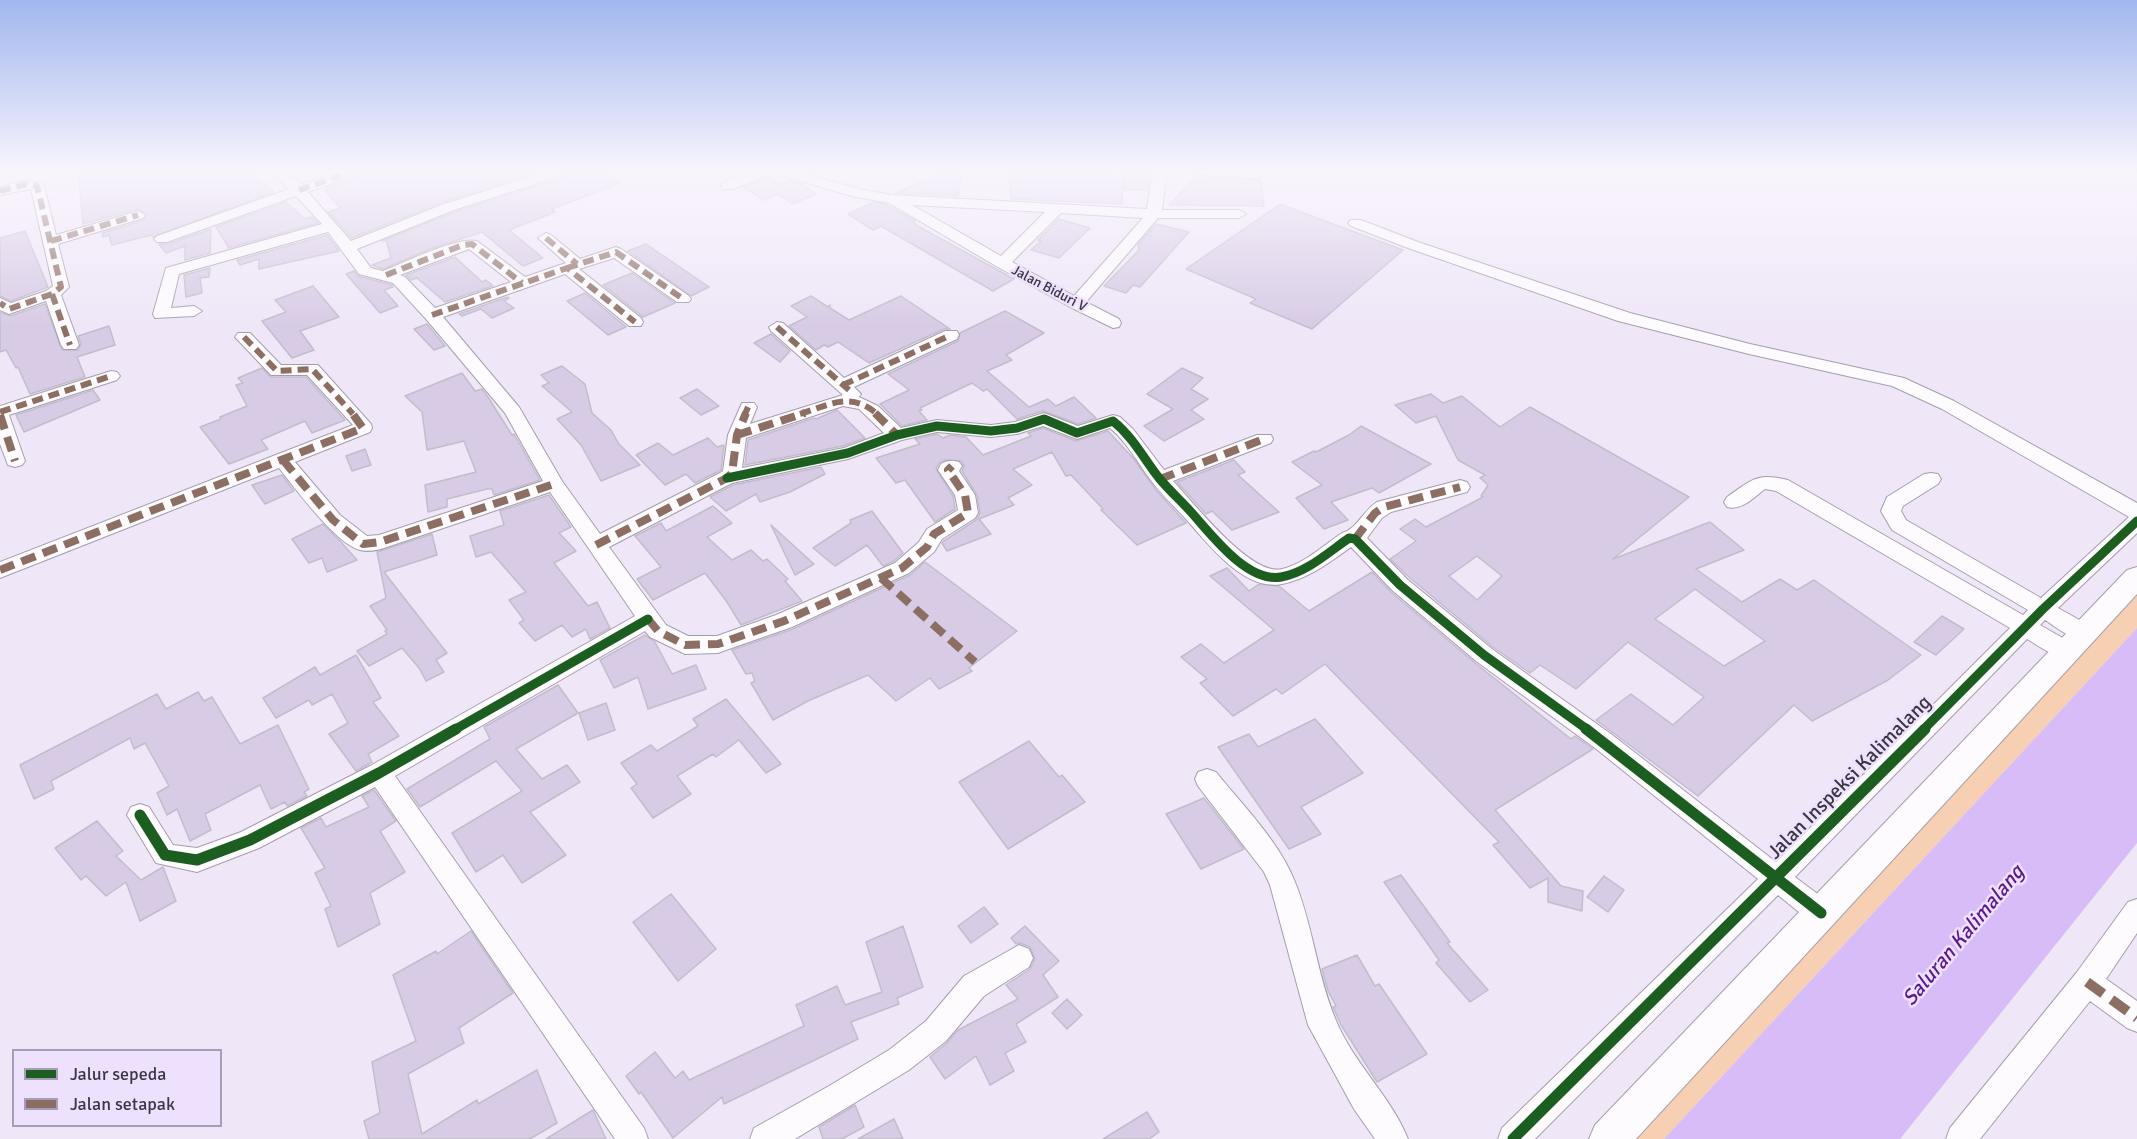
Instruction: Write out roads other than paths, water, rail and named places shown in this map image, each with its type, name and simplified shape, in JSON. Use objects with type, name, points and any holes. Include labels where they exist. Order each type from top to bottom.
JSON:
[{"type":"main road","points":[[1609,1139],[2137,578]]},
{"type":"street","points":[[0,303],[9,309],[52,294],[61,287],[46,223]]},
{"type":"street","points":[[51,241],[111,223]]},
{"type":"street","points":[[162,239],[206,223]]},
{"type":"street","points":[[329,223],[365,271],[399,280],[432,315],[513,411],[554,484],[648,619],[658,631],[685,645],[718,644],[784,621],[902,568],[927,547],[934,534],[968,513],[969,503],[965,491],[948,470],[952,466]]},
{"type":"street","points":[[349,247],[409,223]]},
{"type":"street","name":"Jalan Biduri V","points":[[934,223],[1113,323]]},
{"type":"street","points":[[1002,263],[1043,223]]},
{"type":"street","points":[[1076,304],[1146,223]]},
{"type":"street","points":[[1356,223],[1443,256],[1633,320],[1749,349],[1898,381],[1948,405],[2137,512]]},
{"type":"street","points":[[194,311],[161,314],[172,271],[332,226]]},
{"type":"street","points":[[546,238],[572,266],[635,322]]},
{"type":"street","points":[[386,275],[463,245],[472,244],[522,283]]},
{"type":"street","points":[[432,315],[612,252],[620,253],[683,299]]},
{"type":"street","points":[[52,294],[70,345]]},
{"type":"street","points":[[777,327],[897,435]]},
{"type":"street","points":[[843,385],[951,334]]},
{"type":"street","points":[[0,570],[364,427],[312,369],[277,371],[244,336]]},
{"type":"street","points":[[15,460],[0,413],[111,376]]},
{"type":"street","points":[[737,435],[841,401],[859,400]]},
{"type":"street","points":[[727,478],[732,473],[737,435],[748,407]]},
{"type":"street","points":[[596,545],[727,478],[848,453],[897,435],[937,426],[991,431],[1017,428],[1044,419],[1077,433],[1113,421],[1124,429],[1160,479],[1224,549],[1243,564],[1271,577],[1279,578],[1301,569],[1348,538],[1355,539],[1400,585],[1484,656],[1603,741],[1821,912]]},
{"type":"street","points":[[1160,479],[1264,439]]},
{"type":"street","points":[[283,460],[333,520],[363,543],[380,542],[554,484]]},
{"type":"street","points":[[1931,479],[1894,502],[1891,511],[1899,525],[2043,609],[2076,642]]},
{"type":"street","points":[[1734,502],[1762,482],[1781,485],[2025,627],[2076,642]]},
{"type":"street","points":[[1355,539],[1375,513],[1384,507],[1460,487]]},
{"type":"street","name":"Jalan Inspeksi Kalimalang","points":[[1513,1139],[1777,878],[2043,609],[2137,521]]},
{"type":"street","points":[[141,815],[165,855],[197,860],[250,840],[379,773],[648,619]]},
{"type":"street","points":[[379,773],[633,1139]]},
{"type":"street","points":[[1207,779],[1273,864],[1283,884],[1322,1025],[1365,1098],[1393,1139]]},
{"type":"street","points":[[1961,1139],[2087,981],[2137,911]]},
{"type":"street","points":[[765,1139],[877,1076],[907,1055],[936,1030],[974,986],[1019,958]]},
{"type":"street","points":[[2087,981],[2137,1017]]},
{"type":"water","name":"Saluran Kalimalang","points":[[2137,628],[2137,843],[1900,1139],[1664,1139]]}]
